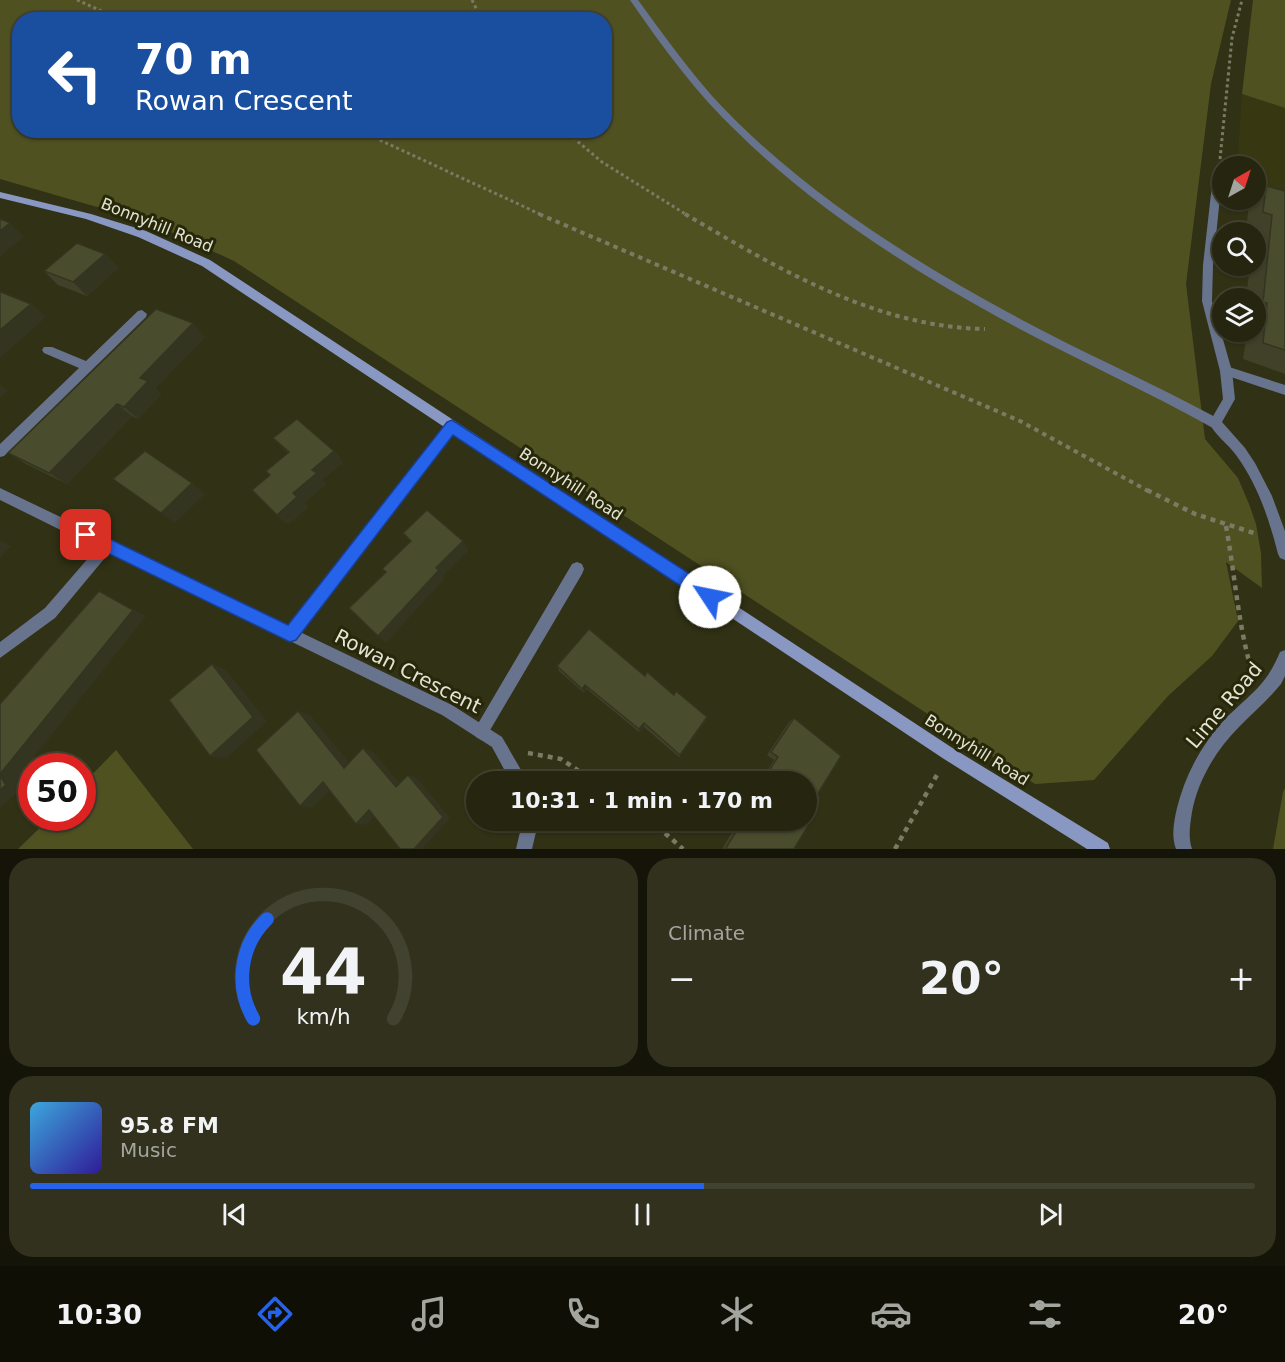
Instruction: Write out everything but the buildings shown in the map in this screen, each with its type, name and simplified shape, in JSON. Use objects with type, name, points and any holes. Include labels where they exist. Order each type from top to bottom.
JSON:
[{"type":"main road","name":"Bonnyhill Road","points":[[0,195],[88,216],[142,234],[206,263],[949,754],[1102,849]]},
{"type":"street","points":[[634,0],[686,74],[753,143],[787,172],[896,252],[1012,320],[1215,423],[1231,437],[1255,475],[1274,512],[1285,554]]},
{"type":"street","points":[[1214,210],[1207,301],[1226,370],[1229,399],[1215,423]]},
{"type":"street","points":[[0,452],[142,314]]},
{"type":"street","points":[[48,350],[87,367]]},
{"type":"street","points":[[1226,370],[1285,390]]},
{"type":"street","points":[[290,634],[452,426]]},
{"type":"street","name":"Rowan Crescent","points":[[0,494],[447,710],[497,742],[514,771]]},
{"type":"street","points":[[0,651],[50,613],[107,546]]},
{"type":"street","points":[[481,732],[578,569]]},
{"type":"street","name":"Lime Road","points":[[1184,849],[1180,841],[1185,805],[1202,761],[1226,730],[1259,697],[1284,665],[1285,657]]},
{"type":"street","points":[[524,849],[528,831]]},
{"type":"path","points":[[77,0],[103,12]]},
{"type":"path","points":[[1220,156],[1232,38],[1242,0]]},
{"type":"path","points":[[376,138],[756,309],[1024,423],[1161,497],[1226,525],[1239,599],[1242,637],[1259,697]]},
{"type":"path","points":[[573,138],[600,161],[742,248],[892,316],[966,331],[1000,327],[1012,320]]},
{"type":"path","points":[[506,758],[527,753],[547,755],[561,759],[579,771]]},
{"type":"path","points":[[895,849],[949,754]]},
{"type":"path","points":[[663,831],[683,849]]},
{"type":"shaded area","points":[[0,0],[1231,0],[1211,84],[1186,284],[1205,439],[1238,478],[1249,504],[1256,524],[1261,553],[1262,588],[1226,562],[1238,621],[1212,656],[1168,696],[1094,780],[1035,784],[234,261],[149,222],[0,179]]},
{"type":"shaded area","points":[[1253,0],[1285,0],[1285,108],[1242,94]]},
{"type":"shaded area","points":[[1242,94],[1285,108],[1285,211],[1266,205],[1266,156],[1238,156]]},
{"type":"shaded area","points":[[116,750],[193,849],[18,849],[37,831],[96,831],[96,771]]},
{"type":"shaded area","points":[[1285,788],[1285,849],[1273,849],[1283,792]]},
{"type":"route","points":[[86,535],[290,634],[452,426],[710,597]]}]
